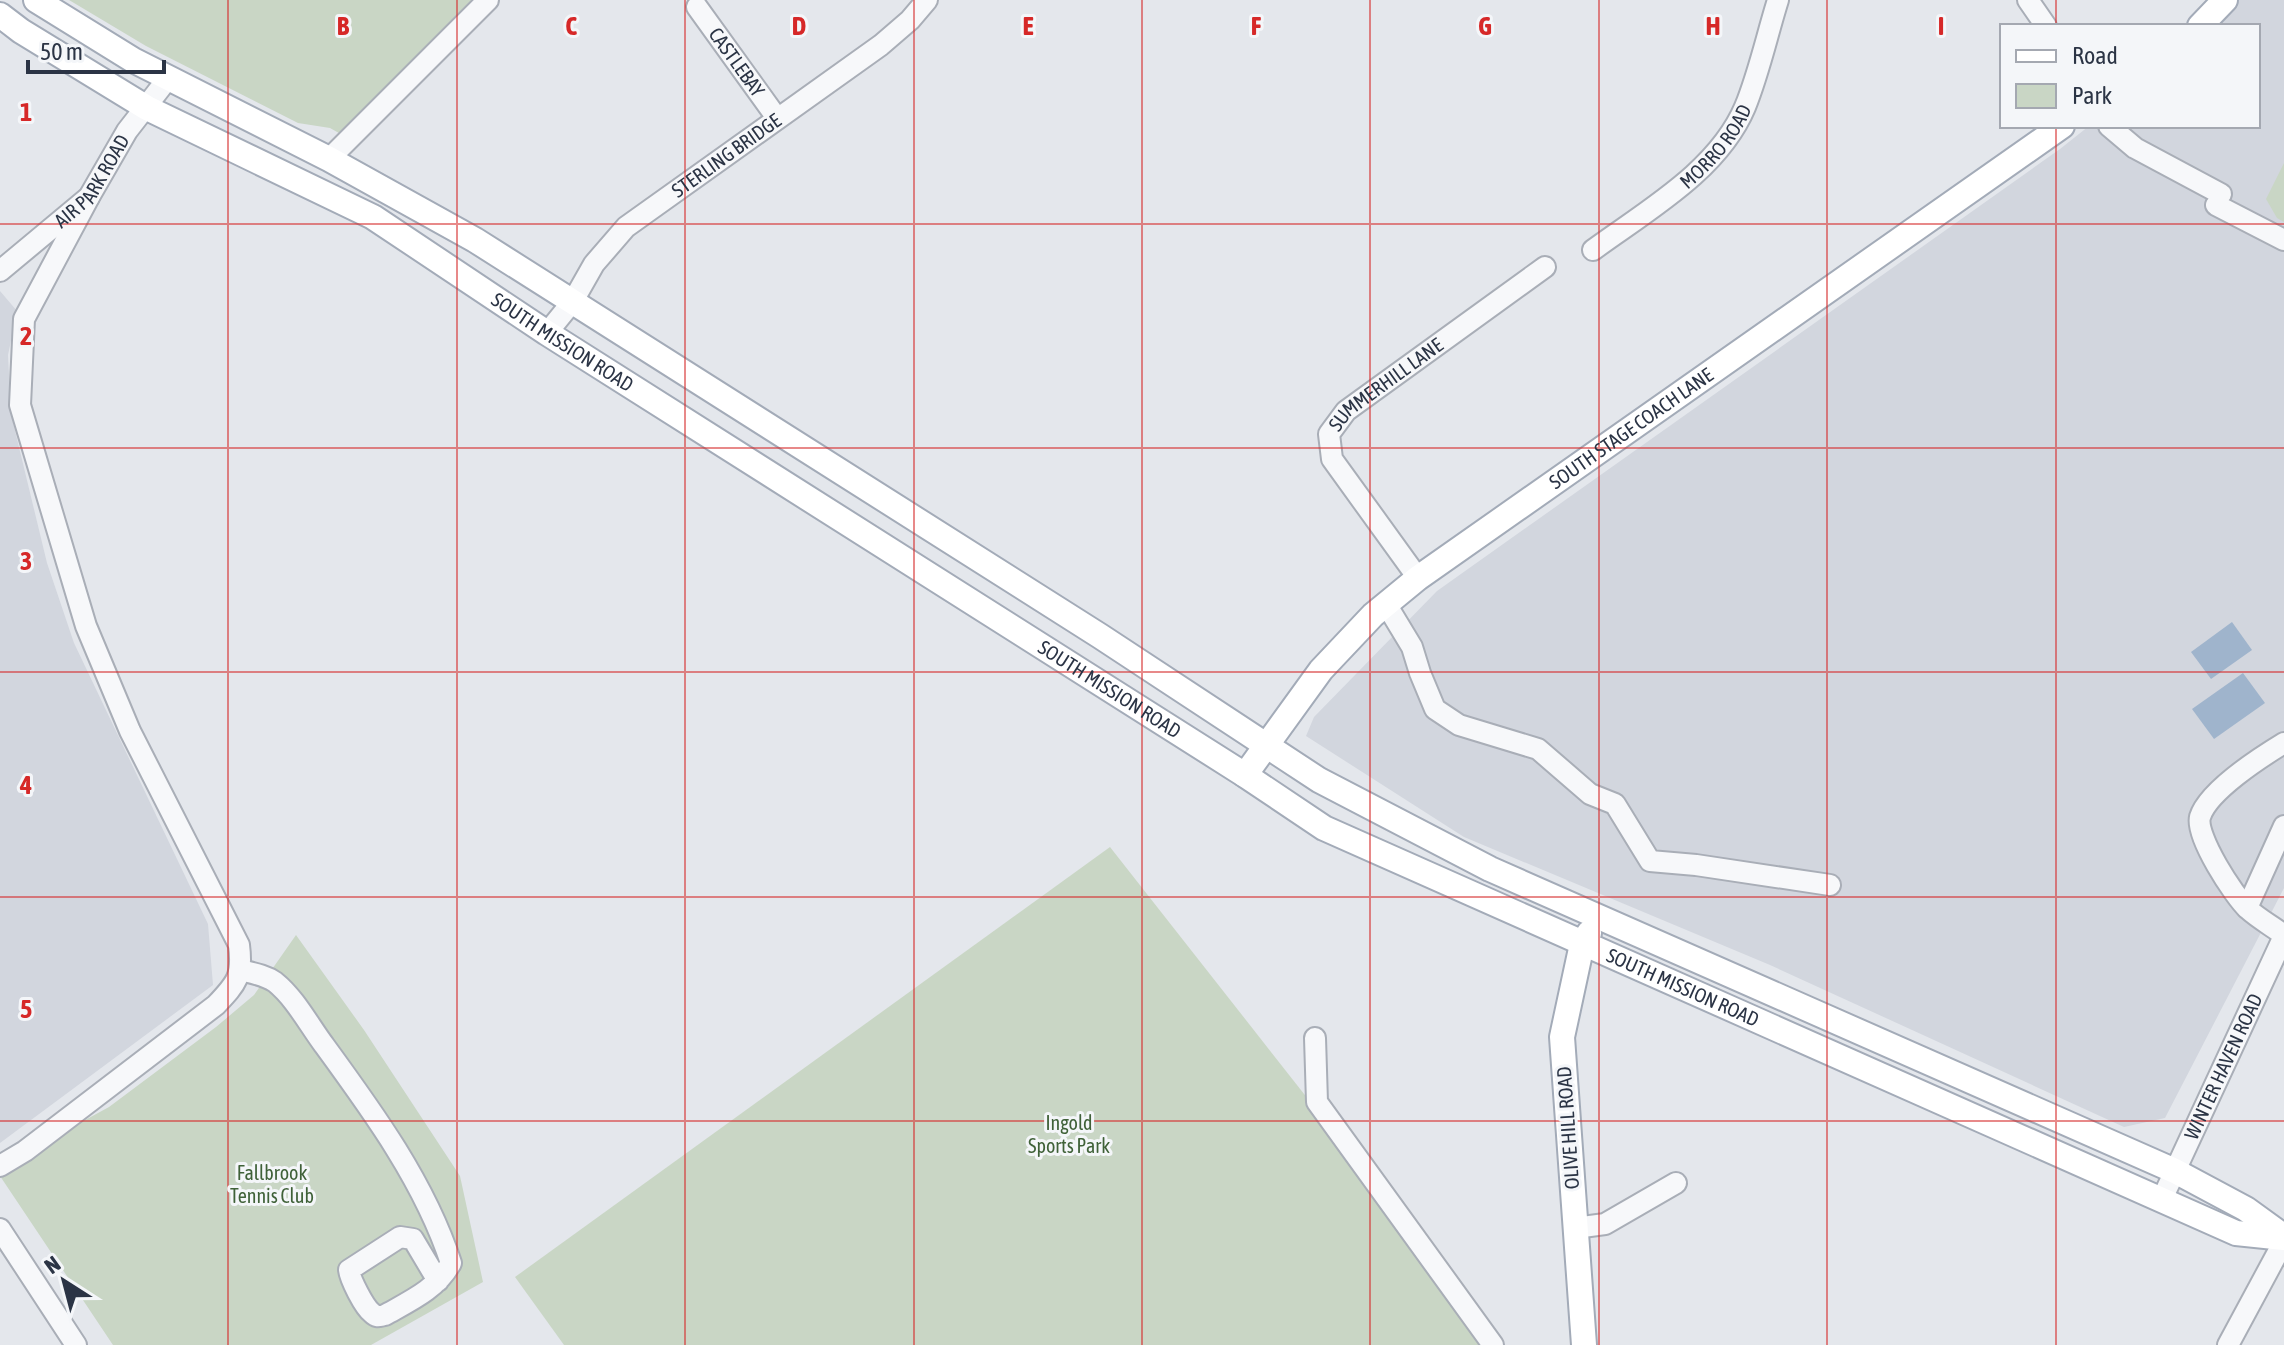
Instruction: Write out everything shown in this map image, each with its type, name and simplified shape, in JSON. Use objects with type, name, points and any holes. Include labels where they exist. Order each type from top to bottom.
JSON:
[{"type":"main road","name":"SOUTH MISSION ROAD","points":[[36,0],[133,60],[329,159],[475,240],[1100,636],[1319,780],[1464,856],[1599,918],[2175,1171],[2246,1209],[2284,1239]]},
{"type":"main road","points":[[2202,24],[2225,0]]},
{"type":"main road","name":"SOUTH MISSION ROAD","points":[[0,15],[147,108],[373,217],[547,333],[1324,828],[2236,1233],[2284,1239]]},
{"type":"main road","name":"SOUTH STAGE COACH LANE","points":[[1245,775],[1321,670],[1386,604],[1418,578],[2059,128]]},
{"type":"main road","name":"OLIVE HILL ROAD","points":[[1584,1345],[1562,1037],[1582,944],[1599,918]]},
{"type":"street","points":[[329,159],[488,0]]},
{"type":"street","name":"STERLING BRIDGE","points":[[547,333],[573,301],[594,264],[626,227],[881,45],[910,20],[927,0]]},
{"type":"street","name":"MORRO ROAD","points":[[1593,250],[1675,190],[1715,154],[1744,109],[1778,0]]},
{"type":"street","points":[[2028,0],[2045,24]]},
{"type":"street","name":"CASTLEBAY","points":[[697,7],[777,118]]},
{"type":"street","name":"AIR PARK ROAD","points":[[0,271],[89,197],[127,131],[169,77]]},
{"type":"street","points":[[2111,128],[2135,148],[2284,240]]},
{"type":"street","points":[[0,1166],[25,1151],[216,1005],[236,984],[240,970],[239,945],[130,731],[86,626],[20,405],[24,319],[89,197]]},
{"type":"street","name":"SUMMERHILL LANE","points":[[1418,578],[1332,459],[1329,434],[1346,411],[1545,267]]},
{"type":"street","points":[[1386,604],[1412,647],[1435,709],[1459,725],[1538,749],[1590,794],[1615,804],[1650,861],[1830,885]]},
{"type":"street","points":[[2284,743],[2230,781],[2201,815],[2199,827],[2214,862],[2247,908],[2284,935]]},
{"type":"street","points":[[2247,908],[2284,826]]},
{"type":"street","name":"WINTER HAVEN ROAD","points":[[2162,1199],[2284,935]]},
{"type":"street","points":[[240,970],[259,974],[274,982],[293,1002],[369,1106],[420,1193],[442,1238],[451,1263],[438,1281]]},
{"type":"street","points":[[1315,1038],[1317,1102],[1493,1345]]},
{"type":"street","points":[[1575,1228],[1605,1224],[1676,1183]]},
{"type":"street","points":[[0,1229],[76,1345]]},
{"type":"street","points":[[2228,1345],[2284,1239]]},
{"type":"shaded area","points":[[2237,0],[2284,0],[2284,888],[2165,1118],[2124,1127],[1770,965],[1464,837],[1306,736],[1314,717],[1437,591],[2086,128],[2260,128],[2260,24],[2213,24]]},
{"type":"shaded area","points":[[0,291],[17,311],[8,355],[11,414],[47,563],[74,643],[208,924],[213,985],[0,1143]]},
{"type":"green space","points":[[69,0],[493,0],[497,6],[451,41],[355,142],[330,128],[298,123],[146,46]]},
{"type":"green space","points":[[2284,163],[2284,222],[2277,218],[2266,199]]},
{"type":"green space","name":"Ingold Sports Park","points":[[1110,847],[1308,1099],[1488,1345],[564,1345],[515,1277]]},
{"type":"green space","name":"Fallbrook Tennis Club","points":[[296,935],[364,1030],[460,1176],[483,1282],[371,1345],[113,1345],[0,1176],[65,1131],[109,1107],[216,1027],[254,995]]},
{"type":"water","points":[[2232,622],[2252,650],[2211,679],[2191,652]]},
{"type":"water","points":[[2243,673],[2265,703],[2214,739],[2192,709]]}]
